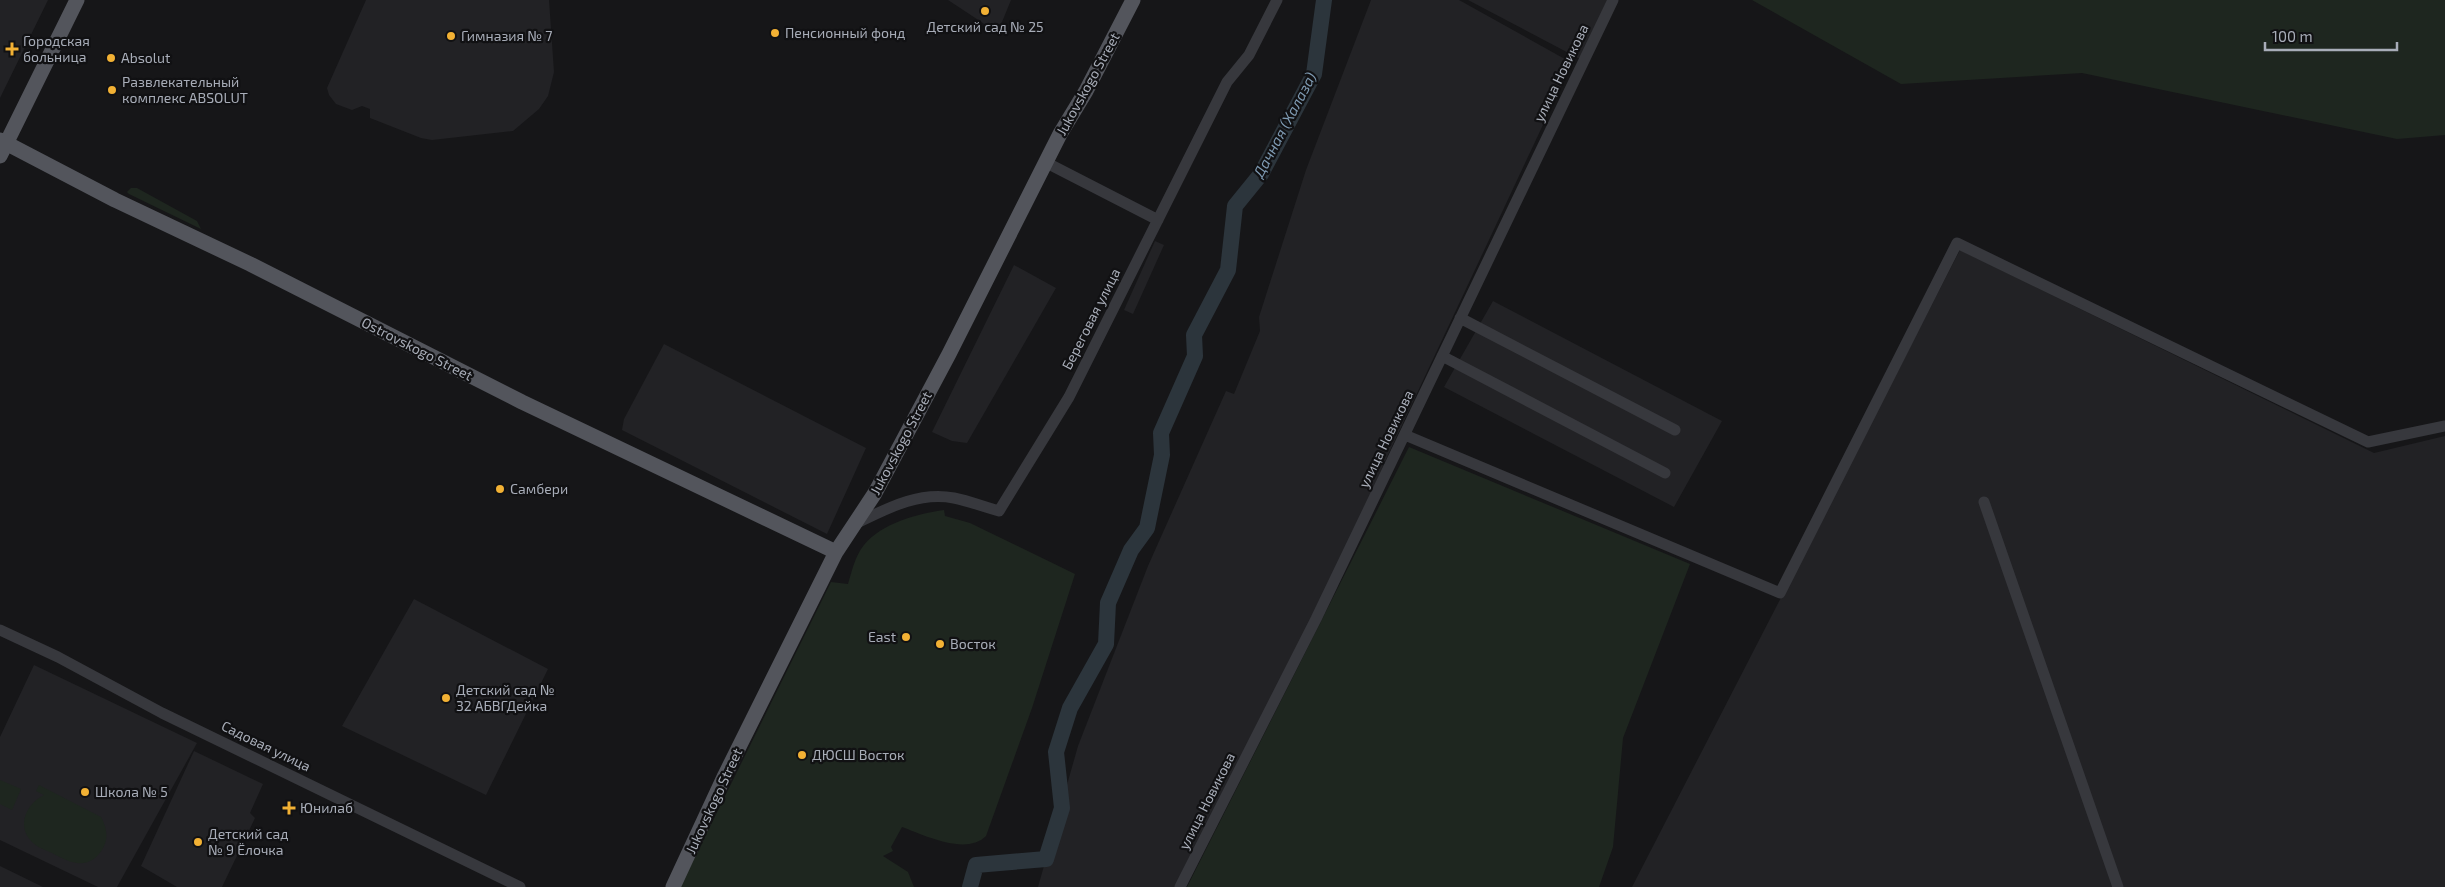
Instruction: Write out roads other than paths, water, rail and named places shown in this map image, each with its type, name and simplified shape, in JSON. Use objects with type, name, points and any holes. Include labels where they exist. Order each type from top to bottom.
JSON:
[{"type":"main road","points":[[2,146],[77,0]]},
{"type":"main road","name":"Jukovskogo Street","points":[[673,887],[725,775],[836,552],[851,526],[875,493],[1133,0]]},
{"type":"main road","name":"Ostrovskogo Street","points":[[2,146],[250,264],[522,402],[836,552]]},
{"type":"street","name":"Береговая улица","points":[[851,526],[896,504],[926,497],[954,498],[999,511],[1069,397],[1227,82],[1249,55],[1277,0]]},
{"type":"street","name":"улица Новикова","points":[[1180,887],[1316,619],[1613,0]]},
{"type":"street","points":[[1047,163],[1158,220]]},
{"type":"street","points":[[1405,435],[1780,594],[1957,243],[2368,442],[2445,426]]},
{"type":"street","points":[[1460,318],[1675,430]]},
{"type":"street","points":[[1442,356],[1665,472]]},
{"type":"street","points":[[1984,502],[2118,887]]},
{"type":"street","name":"Садовая улица","points":[[0,630],[58,657],[162,713],[520,887]]},
{"type":"waterway","name":"Дачная (Халаза)","points":[[970,887],[976,865],[1046,859],[1062,808],[1056,752],[1070,708],[1106,644],[1108,603],[1131,550],[1147,528],[1162,455],[1161,433],[1195,356],[1194,335],[1228,270],[1235,206],[1261,174],[1314,74],[1324,0]]},
{"type":"place","name":"Детский сад № 25","points":[[985,11]]},
{"type":"place","name":"Пенсионный фонд","points":[[775,33]]},
{"type":"place","name":"Гимназия № 7","points":[[451,36]]},
{"type":"place","name":"Городская больница","points":[[12,49]]},
{"type":"place","name":"Absolut","points":[[111,58]]},
{"type":"place","name":"Развлекательный комплекс ABSOLUT","points":[[112,90]]},
{"type":"place","name":"Самбери","points":[[500,489]]},
{"type":"place","name":"East","points":[[906,637]]},
{"type":"place","name":"Восток","points":[[940,644]]},
{"type":"place","name":"Детский сад № 32 АБВГДейка","points":[[446,698]]},
{"type":"place","name":"ДЮСШ Восток","points":[[802,755]]},
{"type":"place","name":"Школа № 5","points":[[85,792]]},
{"type":"place","name":"Юнилаб","points":[[289,808]]},
{"type":"place","name":"Детский сад № 9 Ёлочка","points":[[198,842]]}]
